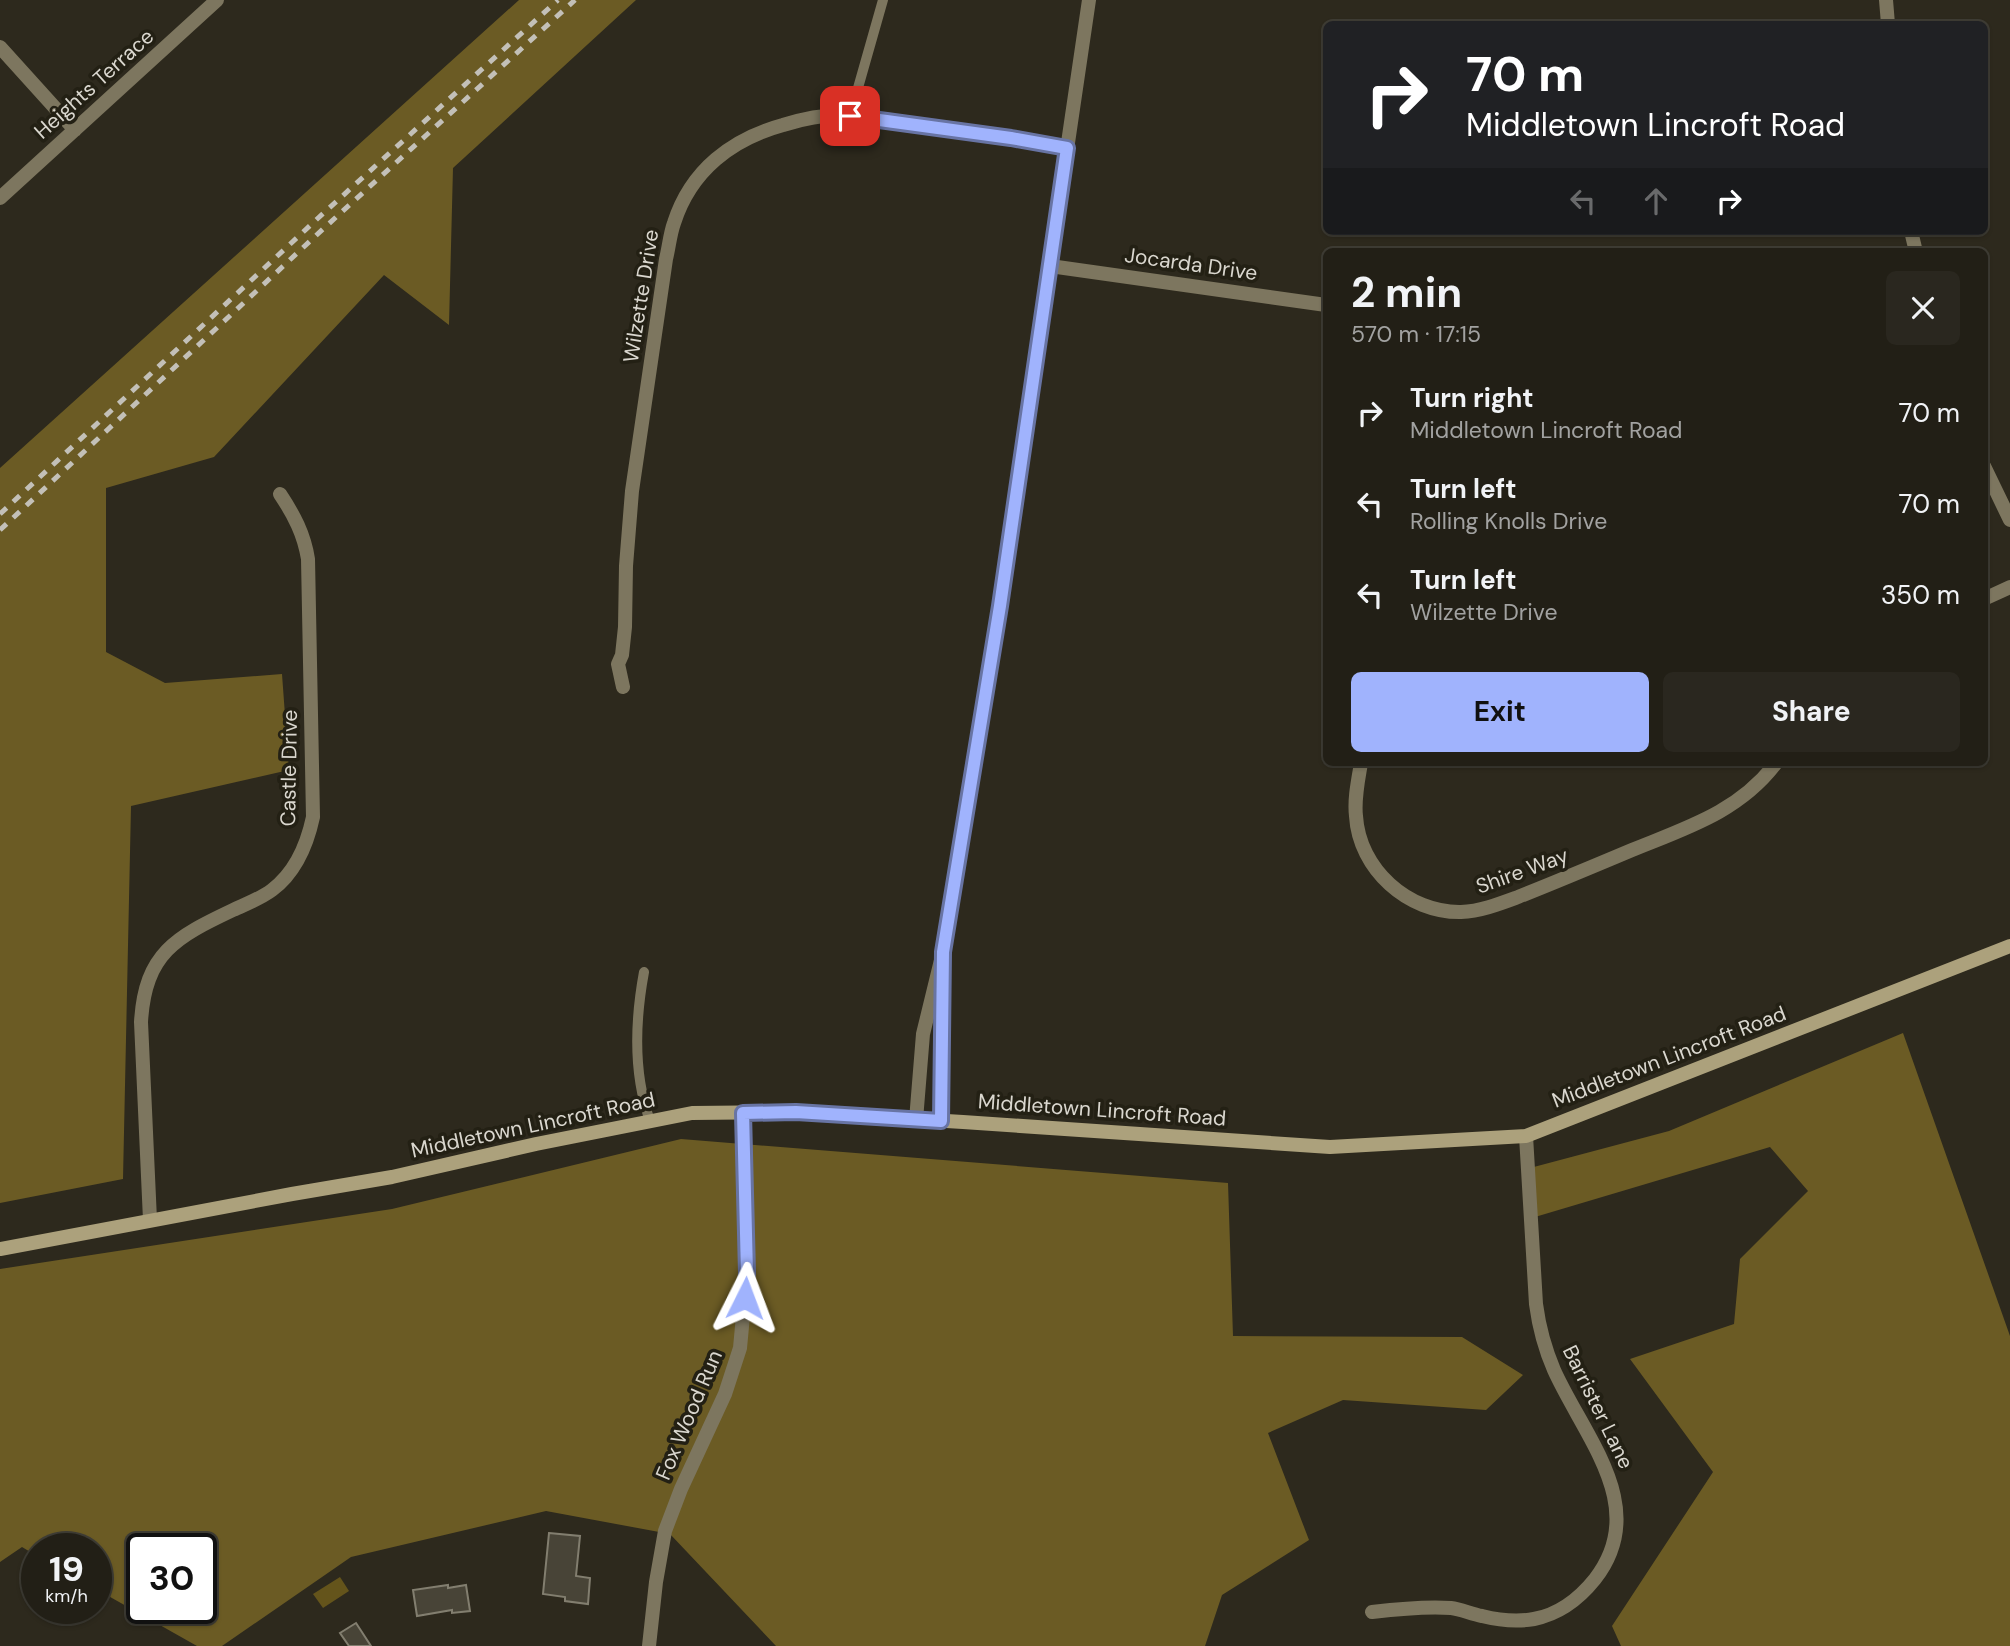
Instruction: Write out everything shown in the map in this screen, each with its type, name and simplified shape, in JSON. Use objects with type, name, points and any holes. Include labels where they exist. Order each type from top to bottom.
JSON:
[{"type":"main road","name":"Middletown Lincroft Road","points":[[0,1249],[392,1177],[692,1114],[796,1112],[1330,1147],[1526,1136],[2010,946]]},
{"type":"street","name":"Heights Terrace","points":[[0,198],[217,0]]},
{"type":"street","points":[[916,1120],[923,1034],[943,952],[1000,606],[1089,0]]},
{"type":"street","points":[[1886,0],[1888,21]]},
{"type":"street","points":[[0,47],[75,130]]},
{"type":"street","name":"Wilzette Drive","points":[[623,687],[618,664],[624,641],[632,491],[666,259],[679,210],[706,168],[725,151],[749,136],[800,120],[824,116],[850,116],[1067,148]]},
{"type":"street","name":"Jocarda Drive","points":[[1050,266],[1323,305]]},
{"type":"street","points":[[1988,474],[2010,520]]},
{"type":"street","name":"Castle Drive","points":[[150,1220],[141,1022],[147,980],[169,948],[192,929],[257,900],[278,885],[294,867],[305,846],[313,817],[308,559],[301,529],[280,494]]},
{"type":"street","points":[[1988,597],[2010,587]]},
{"type":"street","name":"Shire Way","points":[[1361,766],[1356,819],[1366,854],[1375,869],[1408,898],[1440,910],[1458,912],[1489,908],[1710,818],[1744,796],[1774,766]]},
{"type":"street","points":[[941,1121],[943,952]]},
{"type":"street","name":"Fox Wood Run","points":[[649,1646],[665,1531],[681,1489],[725,1394],[740,1348],[747,1273],[743,1113]]},
{"type":"street","name":"Barrister Lane","points":[[1372,1612],[1403,1608],[1452,1608],[1507,1620],[1535,1619],[1558,1612],[1585,1591],[1602,1570],[1611,1550],[1617,1518],[1612,1483],[1555,1371],[1539,1323],[1526,1136]]},
{"type":"lane","points":[[850,116],[883,0]]},
{"type":"lane","points":[[644,972],[638,1027],[638,1063],[640,1088],[650,1121]]},
{"type":"shaded area","points":[[519,0],[636,0],[453,168],[449,325],[384,275],[214,457],[106,488],[106,652],[165,683],[282,674],[289,770],[131,806],[123,1179],[0,1203],[0,468]]},
{"type":"shaded area","points":[[1903,1033],[2010,1336],[2010,1646],[1621,1646],[1612,1626],[1713,1472],[1630,1359],[1734,1324],[1740,1259],[1808,1191],[1770,1147],[1535,1217],[1530,1168],[1669,1131]]},
{"type":"shaded area","points":[[681,1139],[1228,1183],[1233,1336],[1462,1337],[1523,1375],[1486,1410],[1343,1400],[1268,1433],[1309,1540],[1222,1595],[1205,1646],[776,1646],[670,1534],[546,1511],[351,1557],[222,1646],[197,1646],[158,1624],[217,1624],[217,1533],[126,1533],[126,1606],[112,1598],[112,1533],[21,1533],[21,1548],[0,1562],[0,1269],[392,1209]]},
{"type":"shaded area","points":[[340,1577],[349,1591],[323,1608],[313,1594]]},
{"type":"building","points":[[549,1533],[580,1536],[576,1576],[590,1578],[588,1604],[543,1594]]},
{"type":"building","points":[[448,1585],[448,1588],[466,1585],[470,1611],[452,1613],[452,1610],[417,1616],[413,1590]]},
{"type":"building","points":[[356,1623],[371,1646],[349,1646],[340,1633]]},
{"type":"railway","points":[[0,514],[316,220],[558,0]]},
{"type":"railway","points":[[0,530],[323,229],[575,0]]},
{"type":"route","points":[[745,1298],[747,1273],[743,1113],[796,1112],[941,1121],[943,952],[1000,606],[1067,148],[850,116]]}]
